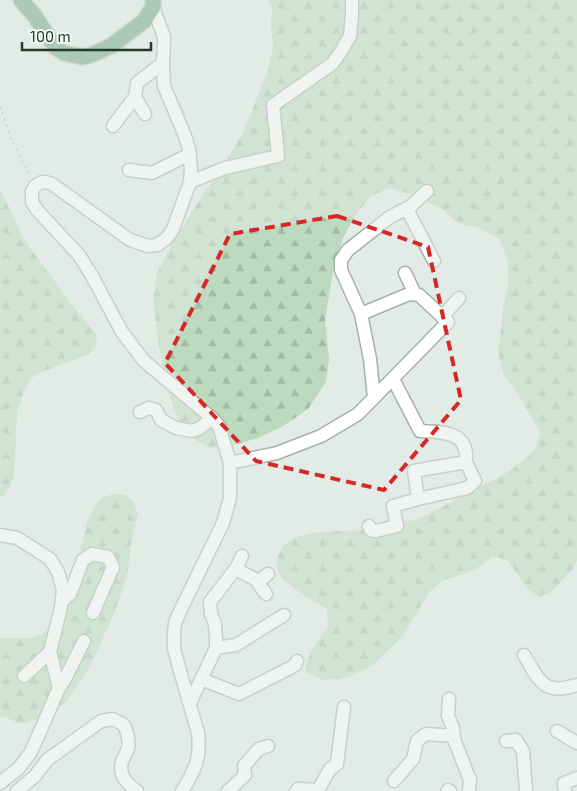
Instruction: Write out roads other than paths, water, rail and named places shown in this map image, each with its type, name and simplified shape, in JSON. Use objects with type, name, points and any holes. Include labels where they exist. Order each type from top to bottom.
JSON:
[{"type":"main road","points":[[21,0],[34,15],[56,48],[64,53],[82,57],[111,46],[144,22],[153,4]]},
{"type":"street","points":[[190,182],[225,168],[278,156],[273,105],[332,64],[350,36],[352,0]]},
{"type":"street","points":[[153,4],[164,37],[164,86],[185,136],[190,154],[190,182],[173,229],[167,238],[157,244],[148,246],[130,240],[52,184],[46,182],[35,186],[32,191],[32,202],[79,255],[122,332],[144,361],[219,426],[230,463],[230,498],[223,523],[175,623],[174,648],[198,733],[200,751],[195,768],[182,791]]},
{"type":"street","points":[[113,126],[135,97],[138,83],[163,64]]},
{"type":"street","points":[[135,97],[145,114]]},
{"type":"street","points":[[129,170],[152,173],[190,154]]},
{"type":"street","points":[[374,398],[370,359],[361,314],[341,270],[341,260],[348,250],[390,217],[407,209],[427,191]]},
{"type":"street","points":[[407,209],[434,261]]},
{"type":"street","points":[[405,273],[415,294]]},
{"type":"street","points":[[230,463],[277,453],[321,436],[358,414],[448,322],[419,295],[415,294],[409,294],[361,314]]},
{"type":"street","points":[[442,317],[460,298]]},
{"type":"street","points":[[369,526],[371,530],[376,531],[397,526],[393,506],[467,488],[474,481],[466,462],[467,456],[463,443],[458,437],[447,433],[420,431],[392,379]]},
{"type":"street","points":[[140,412],[149,408],[156,410],[161,420],[176,428],[192,431],[200,428],[212,418]]},
{"type":"street","points":[[418,499],[414,471],[466,462]]},
{"type":"street","points":[[0,535],[17,538],[50,559],[58,572],[63,590],[59,598],[61,607],[50,652],[59,688]]},
{"type":"street","points":[[59,598],[70,594],[83,560],[92,554],[108,557],[113,567],[93,613]]},
{"type":"street","points":[[190,703],[216,648],[210,602],[235,569],[242,556]]},
{"type":"street","points":[[235,569],[256,580],[266,594]]},
{"type":"street","points":[[256,580],[259,581],[268,574]]},
{"type":"street","points":[[216,648],[236,645],[284,615]]},
{"type":"street","points":[[0,783],[19,768],[31,752],[59,688],[84,641]]},
{"type":"street","points":[[24,676],[50,652]]},
{"type":"street","points":[[524,655],[536,675],[546,686],[555,689],[577,686]]},
{"type":"street","points":[[201,679],[239,694],[290,668],[297,661]]},
{"type":"street","points":[[449,699],[448,716],[470,780],[469,791]]},
{"type":"street","points":[[296,791],[298,789],[318,790],[330,769],[337,764],[344,706]]},
{"type":"street","points":[[17,791],[35,776],[47,760],[101,721],[113,719],[124,725],[128,734],[128,748],[121,762],[122,775],[129,785],[137,791]]},
{"type":"street","points":[[557,731],[577,743]]},
{"type":"street","points":[[394,781],[413,759],[416,741],[426,734],[454,736]]},
{"type":"street","points":[[506,741],[516,740],[523,751],[526,791]]},
{"type":"street","points":[[228,791],[245,775],[244,766],[259,746]]},
{"type":"street","points":[[564,791],[564,783],[577,778]]}]
